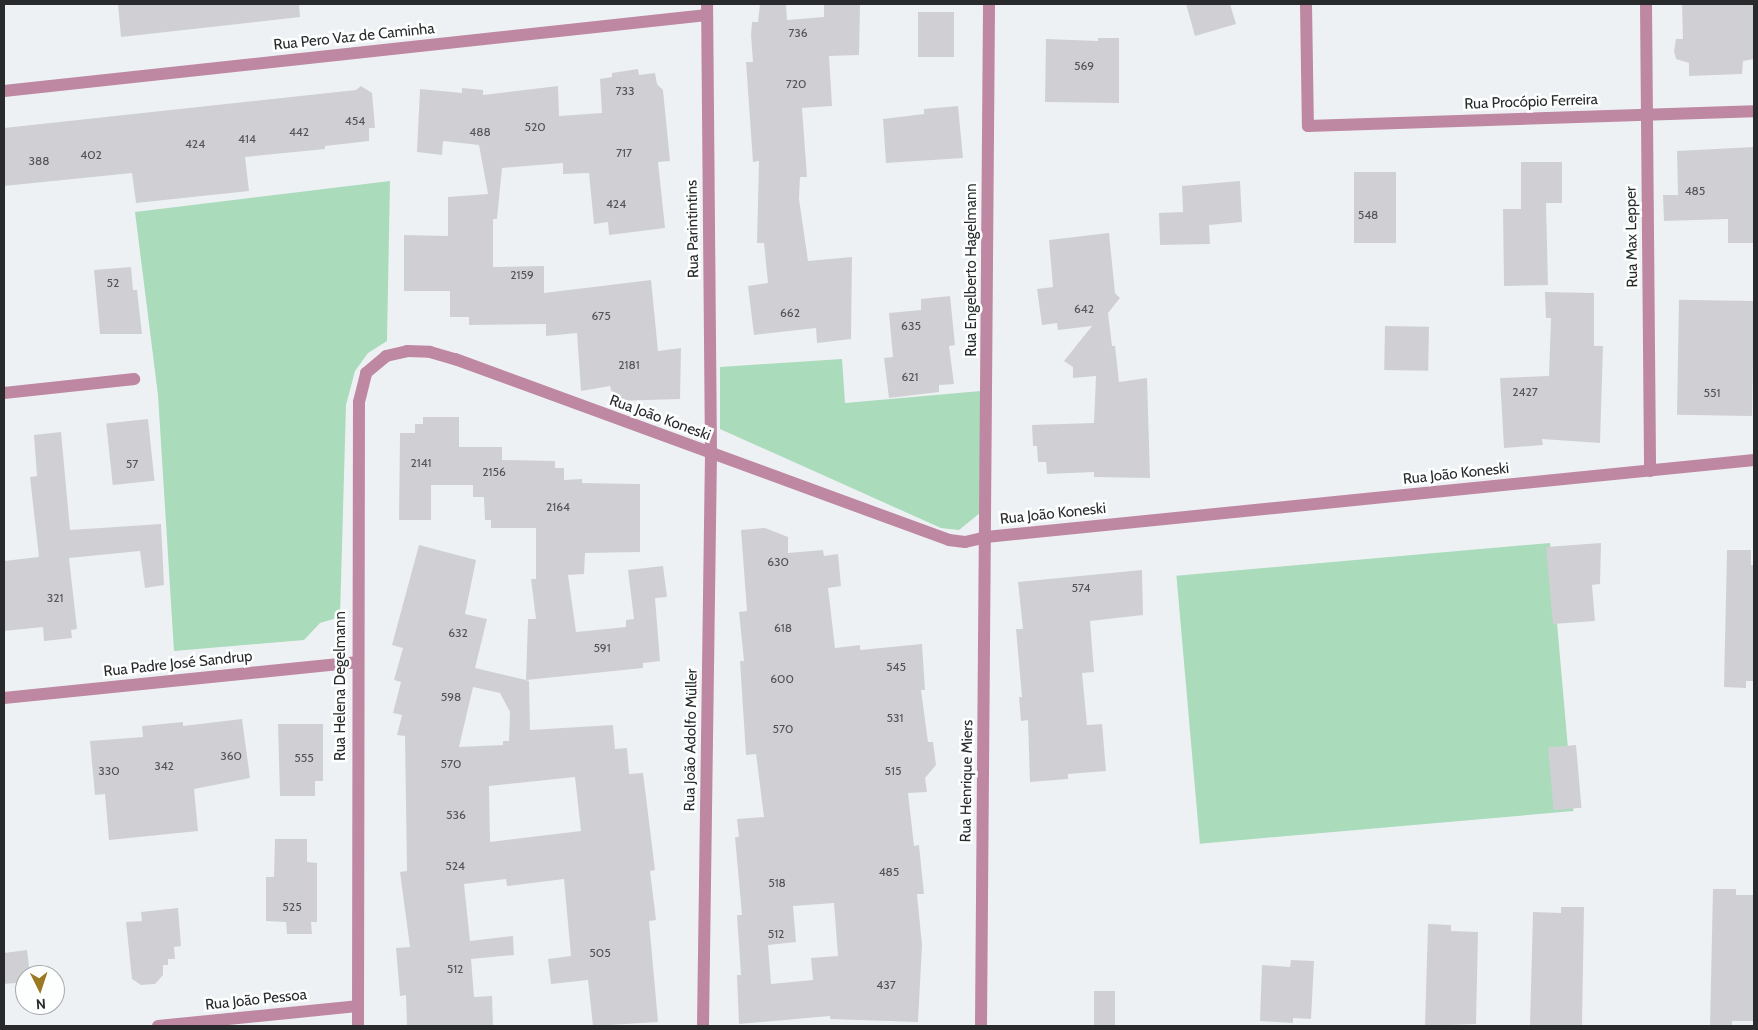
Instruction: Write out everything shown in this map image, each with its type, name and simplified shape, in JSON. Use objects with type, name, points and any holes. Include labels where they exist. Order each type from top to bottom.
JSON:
[{"type":"street","name":"Rua Engelberto Hagelmann","points":[[986,537],[989,4]]},
{"type":"street","name":"Rua Procópio Ferreira","points":[[1306,4],[1308,126],[1754,110]]},
{"type":"street","name":"Rua Max Lepper","points":[[1646,4],[1650,471]]},
{"type":"street","name":"Rua Pero Vaz de Caminha","points":[[4,90],[707,10]]},
{"type":"street","name":"Rua Parintintins","points":[[707,10],[711,455]]},
{"type":"street","name":"Rua João Koneski","points":[[386,356],[407,351],[430,352],[454,359],[711,455],[949,540],[965,542],[986,537],[1754,460]]},
{"type":"street","name":"Rua Helena Degelmann","points":[[358,1026],[356,662],[359,402],[366,373],[386,356]]},
{"type":"street","points":[[4,392],[134,379]]},
{"type":"street","name":"Rua João Adolfo Müller","points":[[703,1026],[711,455]]},
{"type":"street","name":"Rua Henrique Miers","points":[[981,1026],[986,537]]},
{"type":"street","name":"Rua Padre José Sandrup","points":[[4,698],[356,662]]},
{"type":"street","name":"Rua João Pessoa","points":[[158,1026],[358,1006]]},
{"type":"green space","points":[[390,181],[387,341],[368,353],[355,371],[346,405],[340,617],[320,623],[304,640],[174,651],[158,395],[135,212]]},
{"type":"green space","points":[[842,359],[845,403],[981,391],[980,513],[959,530],[941,528],[720,429],[720,367]]},
{"type":"green space","points":[[1550,543],[1573,811],[1200,844],[1176,576]]},
{"type":"building","points":[[118,4],[299,4],[300,17],[121,37]]},
{"type":"building","points":[[760,4],[786,4],[787,20],[824,17],[824,4],[860,4],[859,55],[829,56],[832,106],[802,108],[807,177],[800,177],[799,199],[808,261],[852,257],[851,339],[817,343],[816,328],[754,335],[748,286],[768,283],[764,243],[757,243],[759,161],[753,162],[746,62],[753,62],[752,22],[758,22]]},
{"type":"building","points":[[1186,4],[1230,4],[1236,24],[1195,36]]},
{"type":"building","points":[[1682,4],[1754,4],[1754,59],[1743,61],[1742,74],[1689,76],[1689,63],[1676,59],[1674,51],[1676,39],[1683,39]]},
{"type":"building","points":[[918,12],[954,12],[954,57],[918,57]]},
{"type":"building","points":[[1098,38],[1119,38],[1119,103],[1045,102],[1046,39],[1098,41]]},
{"type":"building","points":[[638,69],[639,75],[655,73],[657,84],[663,90],[670,161],[658,162],[665,228],[609,235],[608,222],[594,224],[589,173],[563,174],[563,163],[502,168],[497,219],[493,219],[493,267],[544,266],[544,293],[651,280],[658,351],[681,348],[680,399],[614,401],[610,386],[581,391],[577,333],[546,336],[546,324],[469,325],[469,317],[450,317],[450,291],[404,291],[404,235],[448,236],[448,197],[488,194],[479,145],[443,141],[442,155],[417,152],[420,89],[462,93],[462,88],[483,90],[483,95],[558,86],[559,116],[602,113],[600,79],[612,77],[612,73]]},
{"type":"building","points":[[361,86],[372,93],[375,128],[369,128],[369,141],[325,146],[325,149],[245,157],[249,191],[136,203],[132,173],[4,186],[4,128],[356,90]]},
{"type":"building","points":[[958,106],[963,158],[886,163],[883,119],[924,114],[924,109]]},
{"type":"building","points":[[1754,147],[1754,243],[1728,243],[1728,219],[1664,221],[1663,195],[1678,195],[1677,151]]},
{"type":"building","points":[[1521,162],[1562,162],[1562,203],[1546,203],[1548,285],[1504,286],[1503,209],[1521,209]]},
{"type":"building","points":[[1354,172],[1396,172],[1396,243],[1354,243]]},
{"type":"building","points":[[1240,181],[1242,222],[1209,225],[1210,244],[1160,245],[1159,213],[1183,212],[1182,186]]},
{"type":"building","points":[[1109,233],[1115,293],[1120,298],[1108,313],[1112,346],[1115,346],[1119,382],[1147,378],[1150,478],[1094,477],[1094,472],[1047,474],[1046,462],[1038,462],[1037,446],[1033,446],[1032,425],[1094,423],[1096,376],[1073,378],[1073,367],[1064,361],[1092,326],[1058,330],[1057,323],[1042,325],[1037,289],[1053,287],[1049,240]]},
{"type":"building","points":[[131,267],[133,290],[137,290],[142,334],[100,334],[94,270]]},
{"type":"building","points":[[1545,292],[1594,293],[1594,346],[1603,346],[1600,443],[1542,439],[1543,445],[1504,448],[1500,378],[1549,376],[1551,318],[1546,318]]},
{"type":"building","points":[[950,296],[955,345],[949,346],[954,384],[939,385],[939,392],[889,398],[884,358],[893,357],[889,313],[921,310],[921,299]]},
{"type":"building","points":[[1679,300],[1754,301],[1752,416],[1677,415]]},
{"type":"building","points":[[1385,326],[1429,327],[1428,371],[1384,370]]},
{"type":"building","points":[[423,417],[459,417],[459,447],[502,447],[502,460],[555,461],[555,468],[564,468],[564,480],[582,479],[582,483],[640,484],[640,552],[585,553],[584,574],[568,575],[576,632],[626,627],[626,620],[634,619],[628,570],[663,566],[667,597],[655,598],[660,661],[643,663],[643,668],[526,680],[528,619],[536,619],[531,579],[536,579],[536,528],[491,528],[491,520],[485,520],[484,497],[473,497],[473,485],[431,485],[431,520],[399,520],[400,433],[415,433],[415,424],[423,424]]},
{"type":"building","points":[[148,419],[154,481],[113,485],[106,423]]},
{"type":"building","points":[[61,432],[70,530],[161,524],[164,585],[145,588],[140,551],[69,558],[77,629],[71,630],[72,638],[44,641],[43,627],[4,631],[4,561],[39,557],[30,477],[37,476],[34,435]]},
{"type":"building","points":[[765,528],[788,537],[788,553],[823,550],[824,556],[838,554],[841,586],[828,588],[835,648],[860,645],[860,650],[922,644],[925,690],[921,690],[928,742],[933,742],[936,765],[925,778],[927,792],[908,793],[914,846],[919,845],[924,894],[917,894],[922,945],[918,1022],[830,1019],[830,1016],[739,1024],[737,975],[741,975],[737,915],[742,915],[735,837],[739,837],[737,819],[764,817],[756,754],[746,755],[740,661],[744,661],[739,612],[747,611],[741,530]],"holes":[[[834,903],[838,956],[811,958],[813,980],[771,984],[768,945],[796,942],[793,906]]]},
{"type":"building","points":[[1601,543],[1600,584],[1592,585],[1595,621],[1553,624],[1546,547]]},
{"type":"building","points":[[419,545],[476,560],[465,614],[487,619],[475,668],[529,681],[530,730],[613,725],[615,749],[627,748],[629,774],[643,773],[655,870],[650,871],[656,920],[649,921],[658,1022],[593,1026],[588,980],[551,984],[548,959],[571,956],[564,879],[507,886],[506,879],[464,884],[470,941],[513,936],[514,955],[471,959],[474,997],[492,996],[493,1026],[407,1026],[406,995],[400,996],[396,948],[410,947],[400,872],[407,871],[405,736],[397,735],[402,715],[393,713],[401,682],[394,680],[403,648],[392,645]],"holes":[[[473,687],[500,693],[510,712],[509,741],[503,741],[503,745],[459,747]],[[575,777],[581,831],[490,842],[489,786]]]},
{"type":"building","points":[[1727,550],[1751,550],[1751,565],[1754,565],[1754,681],[1746,681],[1746,688],[1724,687]]},
{"type":"building","points":[[1142,570],[1143,615],[1090,621],[1094,672],[1082,673],[1087,725],[1102,724],[1106,771],[1068,774],[1068,779],[1030,782],[1028,720],[1021,721],[1019,697],[1022,697],[1016,629],[1023,629],[1018,582]]},
{"type":"building","points":[[242,719],[250,778],[194,789],[198,831],[109,840],[105,794],[95,795],[90,741],[143,737],[142,726],[183,722],[183,726]]},
{"type":"building","points":[[278,724],[323,724],[323,781],[315,781],[315,796],[280,796]]},
{"type":"building","points":[[1576,745],[1581,808],[1554,810],[1548,747]]},
{"type":"building","points":[[275,839],[307,839],[307,862],[317,863],[317,922],[311,922],[312,934],[287,934],[286,922],[266,921],[266,877],[274,877]]},
{"type":"building","points":[[1713,889],[1736,889],[1736,895],[1754,895],[1754,1021],[1732,1021],[1732,1026],[1710,1026]]},
{"type":"building","points":[[1561,907],[1584,907],[1582,1026],[1530,1026],[1533,912],[1561,913]]},
{"type":"building","points":[[178,908],[181,946],[174,947],[175,959],[168,959],[168,965],[163,965],[163,975],[155,984],[141,985],[132,979],[126,922],[142,921],[141,912]]},
{"type":"building","points":[[1428,924],[1451,925],[1451,931],[1478,932],[1476,1024],[1425,1026]]},
{"type":"building","points":[[27,950],[29,965],[15,965],[15,983],[4,984],[4,953]]},
{"type":"building","points":[[1291,960],[1314,961],[1311,1019],[1293,1018],[1293,1023],[1260,1021],[1262,965],[1290,967]]},
{"type":"building","points":[[1094,991],[1115,991],[1115,1026],[1094,1026]]}]
